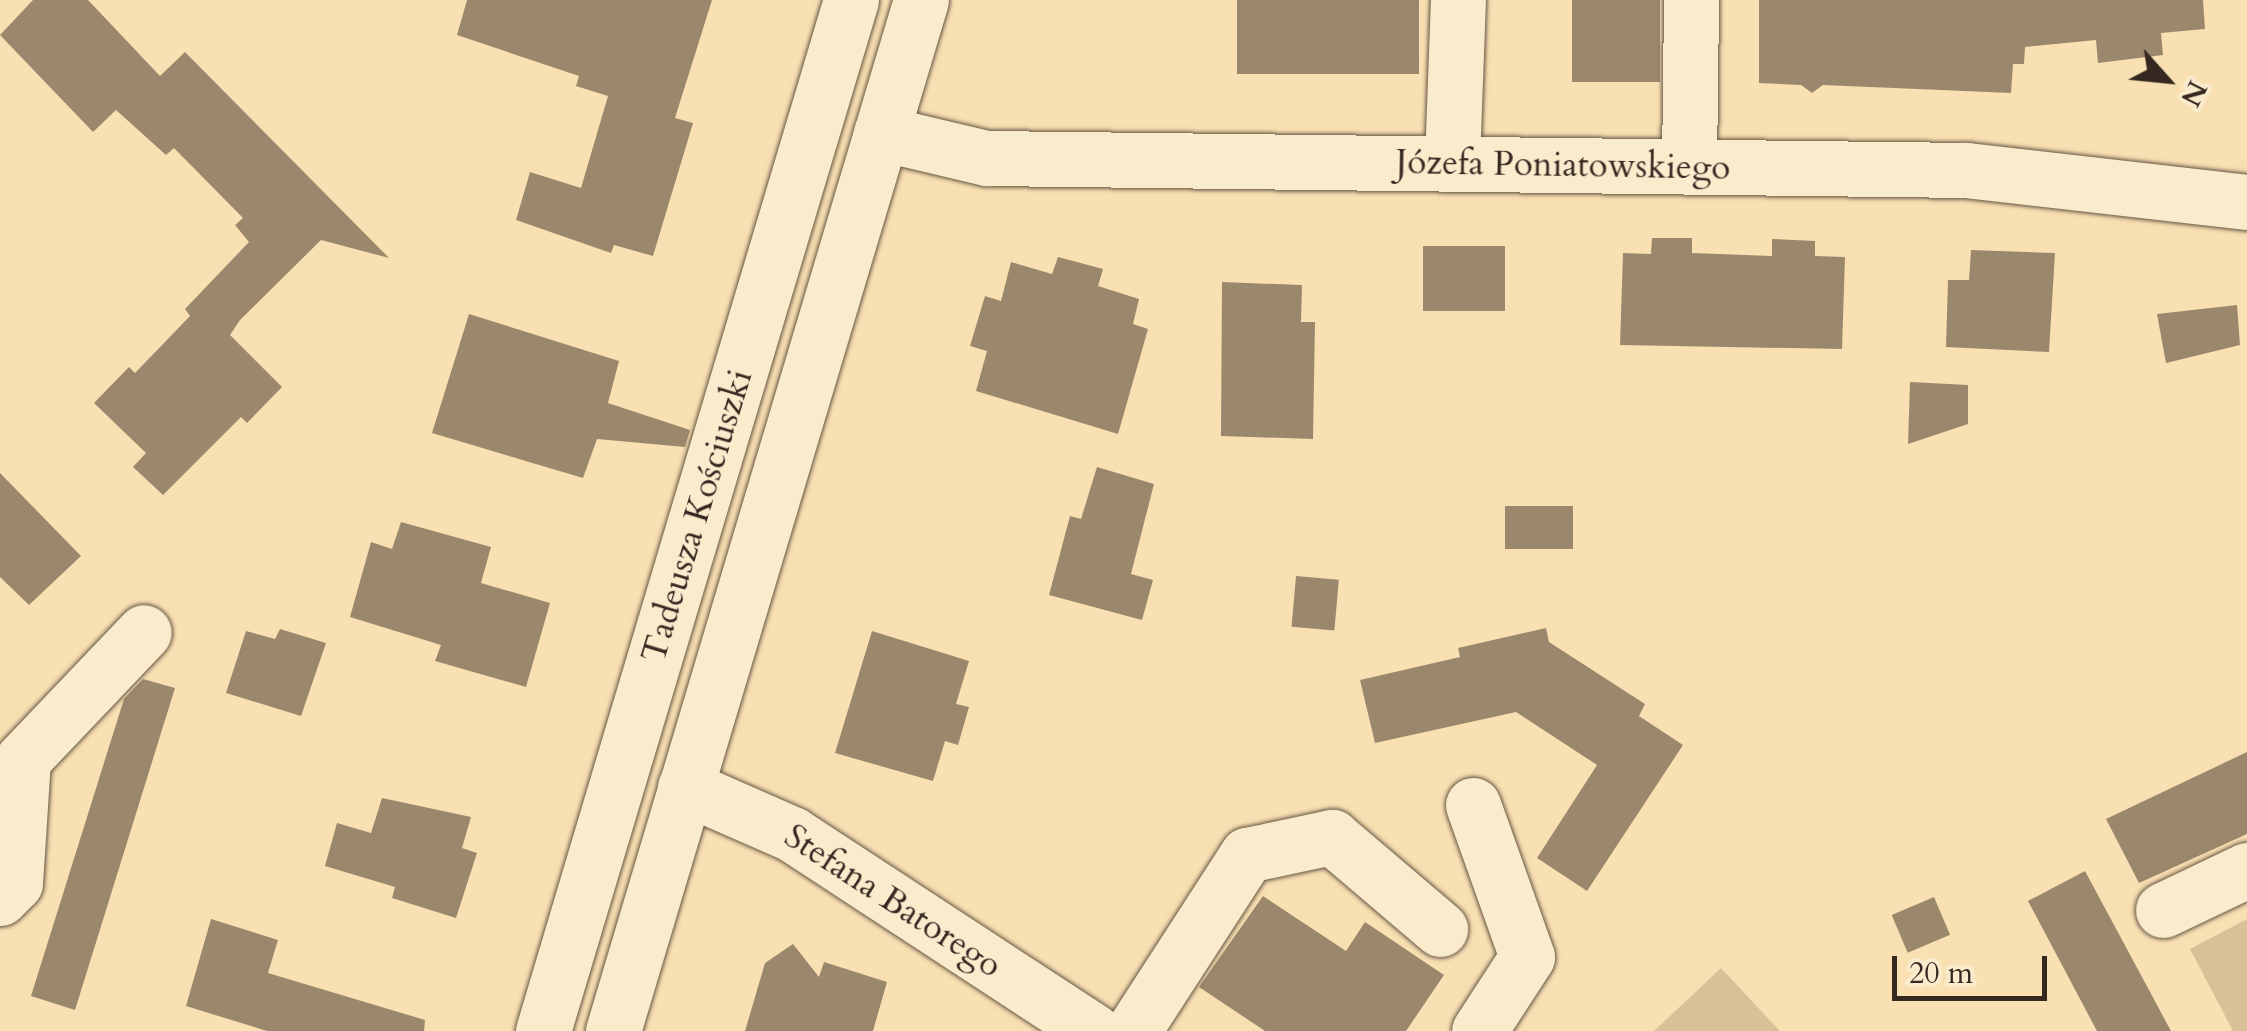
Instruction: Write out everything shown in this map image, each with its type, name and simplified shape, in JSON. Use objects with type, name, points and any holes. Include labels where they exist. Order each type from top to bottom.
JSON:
[{"type":"street","name":"Tadeusza Kościuszki","points":[[542,1031],[852,0]]},
{"type":"street","name":"Tadeusza Kościuszki","points":[[613,1031],[921,0]]},
{"type":"street","points":[[1452,162],[1458,0]]},
{"type":"street","points":[[1689,167],[1691,0]]},
{"type":"street","name":"Józefa Poniatowskiego","points":[[880,133],[987,158],[1966,170],[2247,202]]},
{"type":"street","points":[[0,898],[15,883],[12,752],[144,632]]},
{"type":"street","name":"Stefana Batorego","points":[[685,787],[792,834],[1093,1031]]},
{"type":"street","points":[[1474,805],[1528,957],[1479,1031]]},
{"type":"street","points":[[1133,1031],[1247,855],[1332,838],[1440,930]]},
{"type":"street","points":[[2163,910],[2247,870]]},
{"type":"shaded area","points":[[2247,919],[2247,1031],[2233,1031],[2190,949]]},
{"type":"shaded area","points":[[1721,968],[1780,1031],[1654,1031]]},
{"type":"building","points":[[33,0],[88,0],[160,76],[185,52],[389,258],[321,240],[240,320],[230,335],[282,387],[247,423],[241,417],[163,495],[133,467],[146,453],[94,403],[129,367],[135,373],[190,316],[185,309],[249,242],[235,225],[243,218],[174,148],[166,155],[116,110],[93,132],[0,35]]},
{"type":"building","points":[[467,0],[712,0],[675,118],[693,123],[653,256],[614,245],[611,253],[516,220],[530,172],[581,188],[608,96],[576,86],[579,76],[457,35]]},
{"type":"building","points":[[1237,0],[1419,0],[1419,74],[1237,74]]},
{"type":"building","points":[[1572,0],[1660,0],[1660,82],[1572,82]]},
{"type":"building","points":[[1759,0],[2203,0],[2205,29],[2161,33],[2163,55],[2098,63],[2096,40],[2025,47],[2024,64],[2013,64],[2011,93],[1823,85],[1812,93],[1801,85],[1759,83]]},
{"type":"building","points":[[1652,238],[1692,238],[1692,253],[1772,256],[1772,239],[1815,241],[1815,256],[1845,257],[1842,349],[1620,345],[1623,253],[1651,254]]},
{"type":"building","points":[[1423,246],[1505,246],[1505,311],[1423,311]]},
{"type":"building","points":[[1971,250],[2055,253],[2049,352],[1946,347],[1948,280],[1969,280]]},
{"type":"building","points":[[1058,257],[1103,269],[1098,286],[1139,299],[1133,324],[1148,329],[1118,434],[976,391],[987,351],[970,346],[985,296],[1001,301],[1011,262],[1052,274]]},
{"type":"building","points":[[1222,282],[1302,285],[1301,322],[1315,322],[1313,439],[1221,436]]},
{"type":"building","points":[[2237,305],[2240,345],[2166,363],[2157,314]]},
{"type":"building","points":[[469,314],[619,361],[608,403],[690,430],[685,447],[597,439],[583,478],[432,433]]},
{"type":"building","points":[[1910,382],[1968,385],[1968,424],[1908,444]]},
{"type":"building","points":[[1097,467],[1154,484],[1131,574],[1153,580],[1142,620],[1049,595],[1070,516],[1081,519]]},
{"type":"building","points":[[0,473],[81,556],[29,605],[0,577]]},
{"type":"building","points":[[1505,506],[1573,506],[1573,549],[1505,549]]},
{"type":"building","points":[[401,522],[491,547],[481,583],[550,603],[526,687],[435,661],[441,645],[350,617],[371,542],[392,549]]},
{"type":"building","points":[[1296,576],[1339,580],[1334,631],[1292,627]]},
{"type":"building","points":[[1546,628],[1549,642],[1645,704],[1639,716],[1683,745],[1587,891],[1537,858],[1597,765],[1516,712],[1375,743],[1360,680],[1460,657],[1458,648]]},
{"type":"building","points":[[280,629],[326,643],[301,716],[226,693],[246,631],[275,639]]},
{"type":"building","points":[[872,631],[969,661],[956,704],[969,707],[958,745],[945,741],[933,781],[835,753]]},
{"type":"building","points":[[143,679],[175,688],[75,1010],[31,996],[124,699]]},
{"type":"building","points":[[2247,752],[2247,834],[2139,883],[2106,819]]},
{"type":"building","points":[[382,798],[471,817],[462,848],[477,853],[456,918],[392,898],[395,887],[325,866],[337,823],[371,833]]},
{"type":"building","points":[[2085,871],[2171,1031],[2097,1031],[2028,901]]},
{"type":"building","points":[[1263,896],[1346,951],[1365,922],[1444,975],[1406,1031],[1265,1031],[1199,987]]},
{"type":"building","points":[[1934,897],[1950,935],[1908,953],[1892,915]]},
{"type":"building","points":[[211,919],[278,940],[268,973],[425,1020],[424,1031],[267,1031],[186,1006]]},
{"type":"building","points":[[793,944],[819,977],[824,962],[887,982],[873,1031],[745,1031],[765,963]]}]
